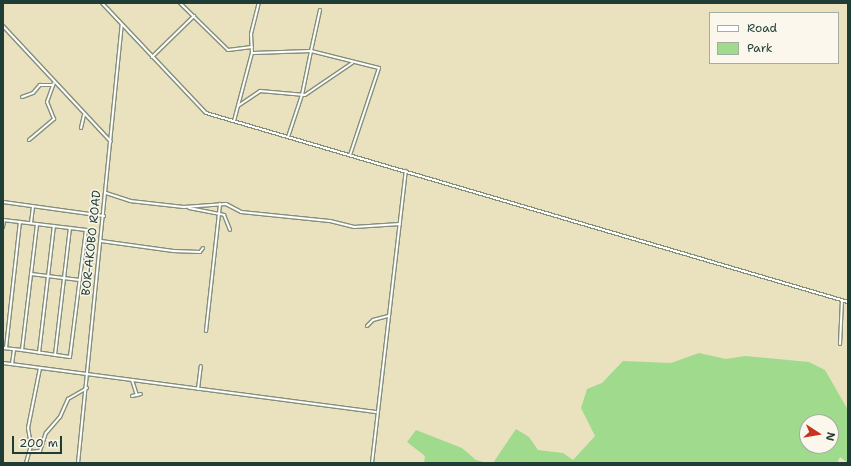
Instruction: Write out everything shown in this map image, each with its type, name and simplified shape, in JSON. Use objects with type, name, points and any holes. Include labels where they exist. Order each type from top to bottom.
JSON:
[{"type":"street","points":[[102,3],[199,108],[234,121],[848,302]]},
{"type":"street","points":[[180,3],[228,50],[252,47]]},
{"type":"street","points":[[234,121],[252,53],[251,34],[259,3]]},
{"type":"street","points":[[288,137],[302,95],[320,10]]},
{"type":"street","points":[[152,57],[194,16]]},
{"type":"street","name":"BOR-AKOBO ROAD","points":[[78,463],[87,388],[122,25]]},
{"type":"street","points":[[3,26],[53,83],[111,142]]},
{"type":"street","points":[[252,53],[311,51],[379,68],[350,155]]},
{"type":"street","points":[[238,106],[260,91],[302,95],[354,62]]},
{"type":"street","points":[[22,97],[26,96],[40,85],[53,83]]},
{"type":"street","points":[[31,139],[54,119],[47,100],[53,83]]},
{"type":"street","points":[[81,128],[84,115]]},
{"type":"street","points":[[372,463],[376,412],[406,171]]},
{"type":"street","points":[[106,193],[130,201],[220,213],[228,219],[230,230]]},
{"type":"street","points":[[3,202],[104,216]]},
{"type":"street","points":[[184,207],[220,204],[241,212],[330,221],[354,227],[400,224]]},
{"type":"street","points":[[206,331],[220,204]]},
{"type":"street","points":[[31,223],[33,206]]},
{"type":"street","points":[[3,227],[3,220],[31,223],[86,230],[70,357],[5,348],[20,222]]},
{"type":"street","points":[[22,350],[38,224]]},
{"type":"street","points":[[39,353],[54,226]]},
{"type":"street","points":[[55,355],[70,228]]},
{"type":"street","points":[[101,241],[173,252],[200,252],[203,248]]},
{"type":"street","points":[[31,274],[80,280]]},
{"type":"street","points":[[840,344],[842,300]]},
{"type":"street","points":[[367,326],[373,320],[388,316]]},
{"type":"street","points":[[12,364],[14,349]]},
{"type":"street","points":[[3,363],[376,412]]},
{"type":"street","points":[[198,388],[201,366]]},
{"type":"street","points":[[26,463],[31,437],[28,428],[40,368]]},
{"type":"street","points":[[132,380],[137,396]]},
{"type":"street","points":[[29,452],[40,451],[46,433],[60,418],[68,399],[73,393],[87,388]]},
{"type":"street","points":[[132,396],[141,394]]},
{"type":"green space","points":[[699,353],[726,359],[745,356],[809,362],[825,370],[848,410],[848,463],[840,457],[837,463],[493,463],[516,429],[529,437],[538,450],[563,453],[573,460],[595,436],[581,408],[587,389],[602,383],[623,361],[671,363]]},
{"type":"green space","points":[[416,430],[462,448],[476,460],[487,463],[424,463],[425,456],[407,442]]}]
